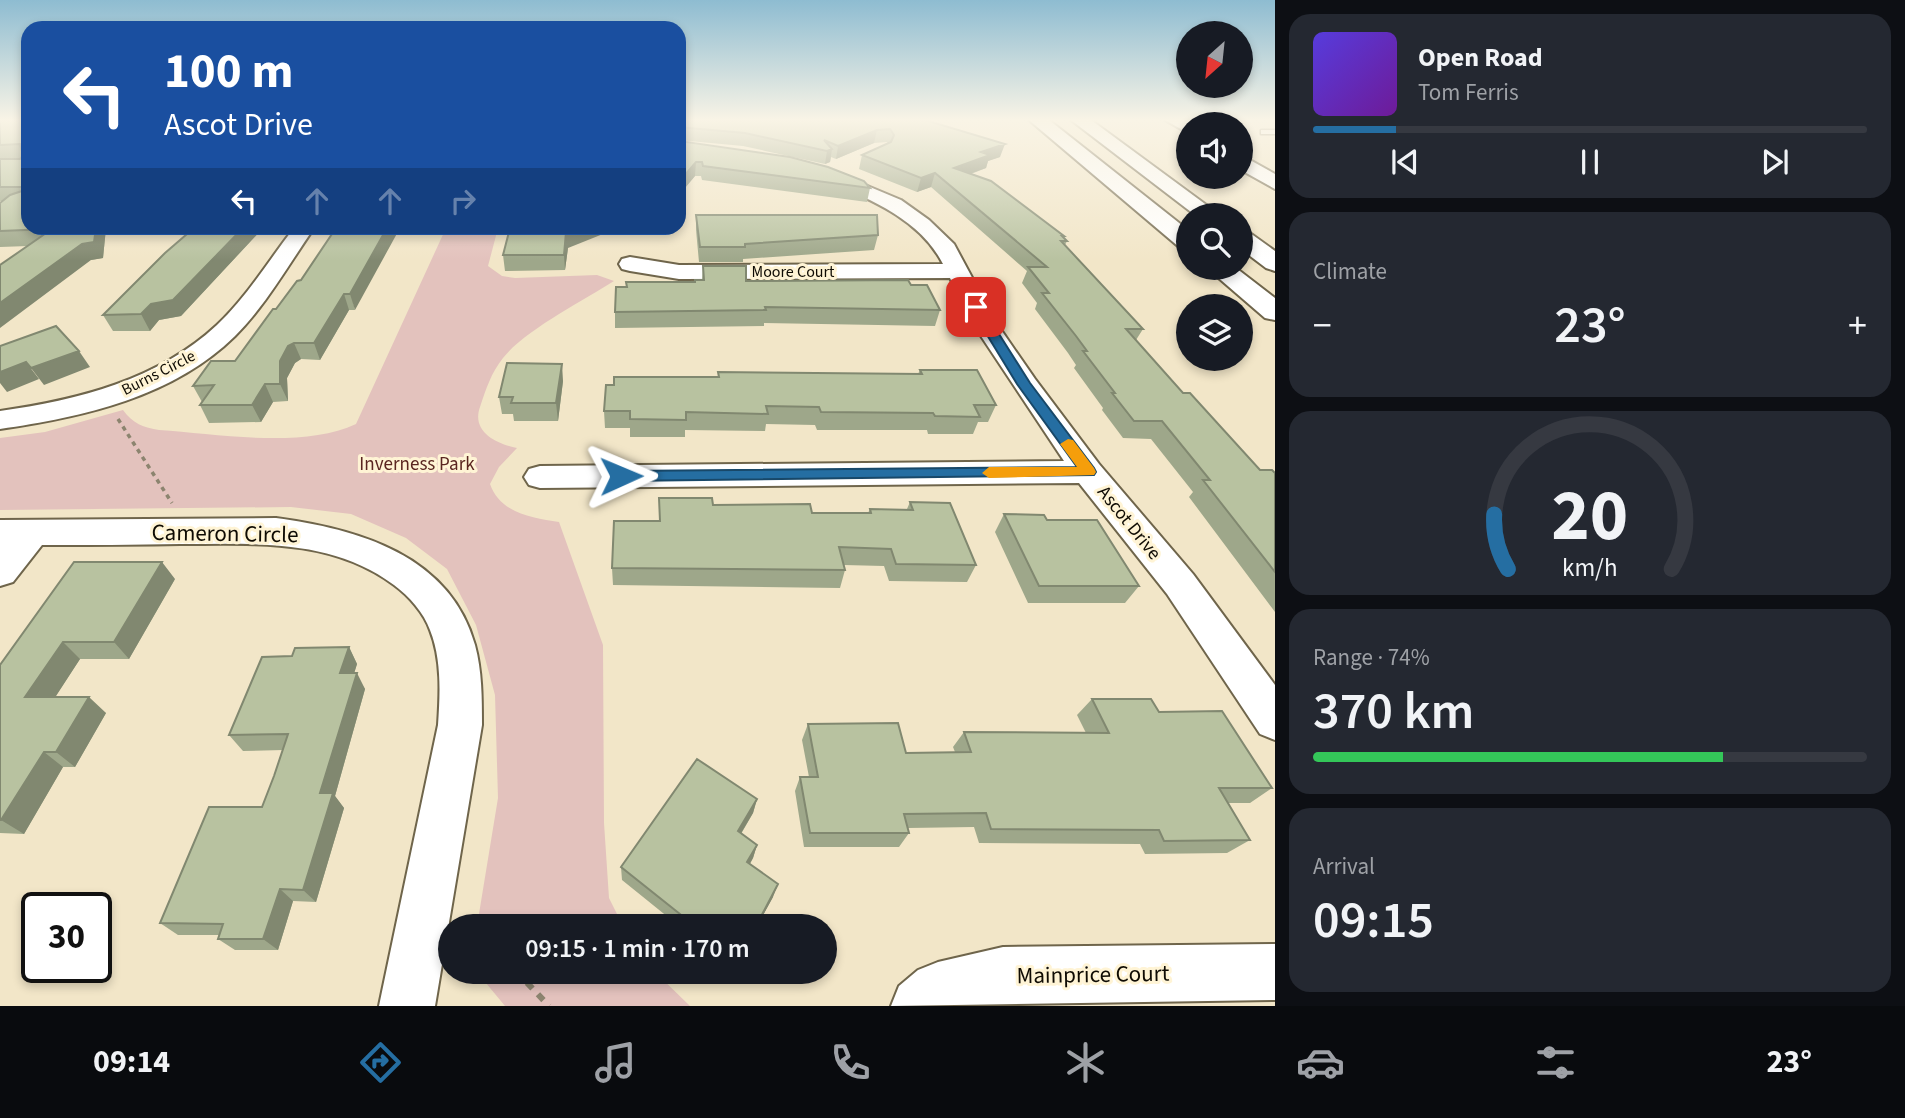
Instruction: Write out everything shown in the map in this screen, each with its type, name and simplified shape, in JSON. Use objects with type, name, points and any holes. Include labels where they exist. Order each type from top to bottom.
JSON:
[{"type":"main road","points":[[1096,167],[1176,232]]},
{"type":"main road","points":[[1144,167],[1193,203]]},
{"type":"main road","points":[[1253,169],[1275,183]]},
{"type":"main road","points":[[1253,247],[1275,263]]},
{"type":"main road","points":[[1235,280],[1275,312]]},
{"type":"street","name":"Ascot Drive","points":[[826,169],[880,196],[915,219],[946,249],[985,324],[1024,384],[1088,472],[1180,584],[1275,720]]},
{"type":"street","name":"Burns Circle","points":[[0,420],[61,410],[107,397],[175,367],[212,342],[235,319],[299,235]]},
{"type":"street","name":"Moore Court","points":[[630,264],[679,272],[958,271]]},
{"type":"street","points":[[540,477],[1088,472]]},
{"type":"street","name":"Cameron Circle","points":[[16,533],[276,531],[321,536],[363,548],[407,576],[425,592],[446,620],[456,653],[461,684],[460,725],[407,1006]]},
{"type":"street","points":[[0,572],[16,533]]},
{"type":"street","name":"Mainprice Court","points":[[919,1006],[938,990],[1003,975],[1275,972]]},
{"type":"path","points":[[107,397],[113,411],[178,512],[173,531]]},
{"type":"path","points":[[529,984],[550,1006]]},
{"type":"green space","name":"Inverness Park","points":[[443,235],[496,235],[488,266],[502,276],[515,278],[597,275],[614,281],[513,347],[492,375],[478,416],[482,430],[494,440],[517,448],[499,467],[490,484],[495,494],[501,502],[518,512],[559,522],[603,645],[604,823],[609,898],[617,914],[479,914],[498,798],[495,695],[476,625],[447,569],[406,538],[351,514],[291,507],[0,510],[0,438],[45,432],[123,410],[134,422],[159,430],[260,438],[335,432],[356,424]]},
{"type":"green space","points":[[487,984],[667,984],[690,1006],[505,1006]]},
{"type":"building","points":[[0,167],[21,167],[21,187],[0,187]]},
{"type":"building","points":[[710,167],[828,167],[864,181],[870,188]]},
{"type":"building","points":[[893,167],[957,167],[954,168],[991,181],[1064,236],[1067,241],[1061,241],[1143,329],[1126,329],[1183,393],[1190,393],[1260,470],[1272,470],[1275,473],[1275,572],[1203,480],[1210,480],[1162,421],[1134,421],[1112,393],[1115,393],[1083,351],[1087,351],[1042,293],[1049,293],[1028,267],[1047,267],[935,173],[921,178]]},
{"type":"building","points":[[21,191],[21,230],[0,231],[0,203],[10,195]]},
{"type":"building","points":[[696,215],[877,215],[878,235],[745,244],[745,247],[700,247]]},
{"type":"building","points":[[43,235],[95,235],[94,242],[82,244],[0,303],[0,265]]},
{"type":"building","points":[[186,235],[236,235],[173,300],[151,304],[141,314],[103,315]]},
{"type":"building","points":[[331,235],[383,235],[350,294],[344,294],[314,343],[294,343],[288,346],[280,361],[280,384],[265,384],[252,405],[200,405],[214,385],[193,386],[211,361],[235,361],[273,309],[276,309],[297,281],[301,280]]},
{"type":"building","points":[[508,235],[566,235],[564,255],[503,255]]},
{"type":"building","points":[[703,266],[746,266],[746,281],[908,280],[911,285],[927,285],[940,310],[765,307],[766,310],[615,312],[616,287],[627,287],[626,282],[704,280]]},
{"type":"building","points":[[56,326],[79,351],[31,368],[26,362],[0,372],[0,346]]},
{"type":"building","points":[[507,363],[562,364],[556,403],[511,403],[513,397],[499,397]]},
{"type":"building","points":[[920,370],[977,370],[996,405],[974,405],[980,417],[935,416],[933,413],[821,412],[819,407],[766,406],[768,414],[686,412],[686,420],[630,419],[630,411],[604,411],[606,385],[614,385],[614,377],[719,377],[718,372],[922,374]]},
{"type":"building","points":[[659,498],[712,498],[713,505],[810,504],[812,513],[871,513],[870,509],[913,510],[910,502],[950,503],[976,565],[896,564],[891,549],[839,547],[845,570],[612,568],[614,521],[660,521]]},
{"type":"building","points":[[1004,514],[1044,515],[1047,520],[1097,520],[1139,586],[1039,586]]},
{"type":"building","points":[[74,562],[162,562],[114,642],[63,642],[25,697],[89,697],[56,752],[44,752],[0,820],[0,665]]},
{"type":"building","points":[[349,647],[340,673],[357,673],[320,793],[333,793],[303,890],[280,889],[263,939],[218,939],[223,924],[160,923],[209,807],[262,807],[274,776],[288,734],[229,735],[262,657],[292,656],[295,648]]},
{"type":"building","points":[[1092,699],[1151,699],[1159,712],[1222,711],[1272,788],[1219,788],[1250,840],[1164,841],[1159,830],[991,829],[986,813],[904,814],[909,833],[810,833],[800,777],[818,777],[808,724],[898,723],[906,753],[971,752],[964,732],[1109,733]]},
{"type":"building","points":[[697,759],[757,799],[738,831],[757,845],[747,862],[778,884],[762,914],[680,914],[621,867]]},
{"type":"slow traffic","points":[[989,473],[1088,472],[1068,444]]},
{"type":"route","points":[[621,476],[1088,472],[1024,384],[976,307]]}]
